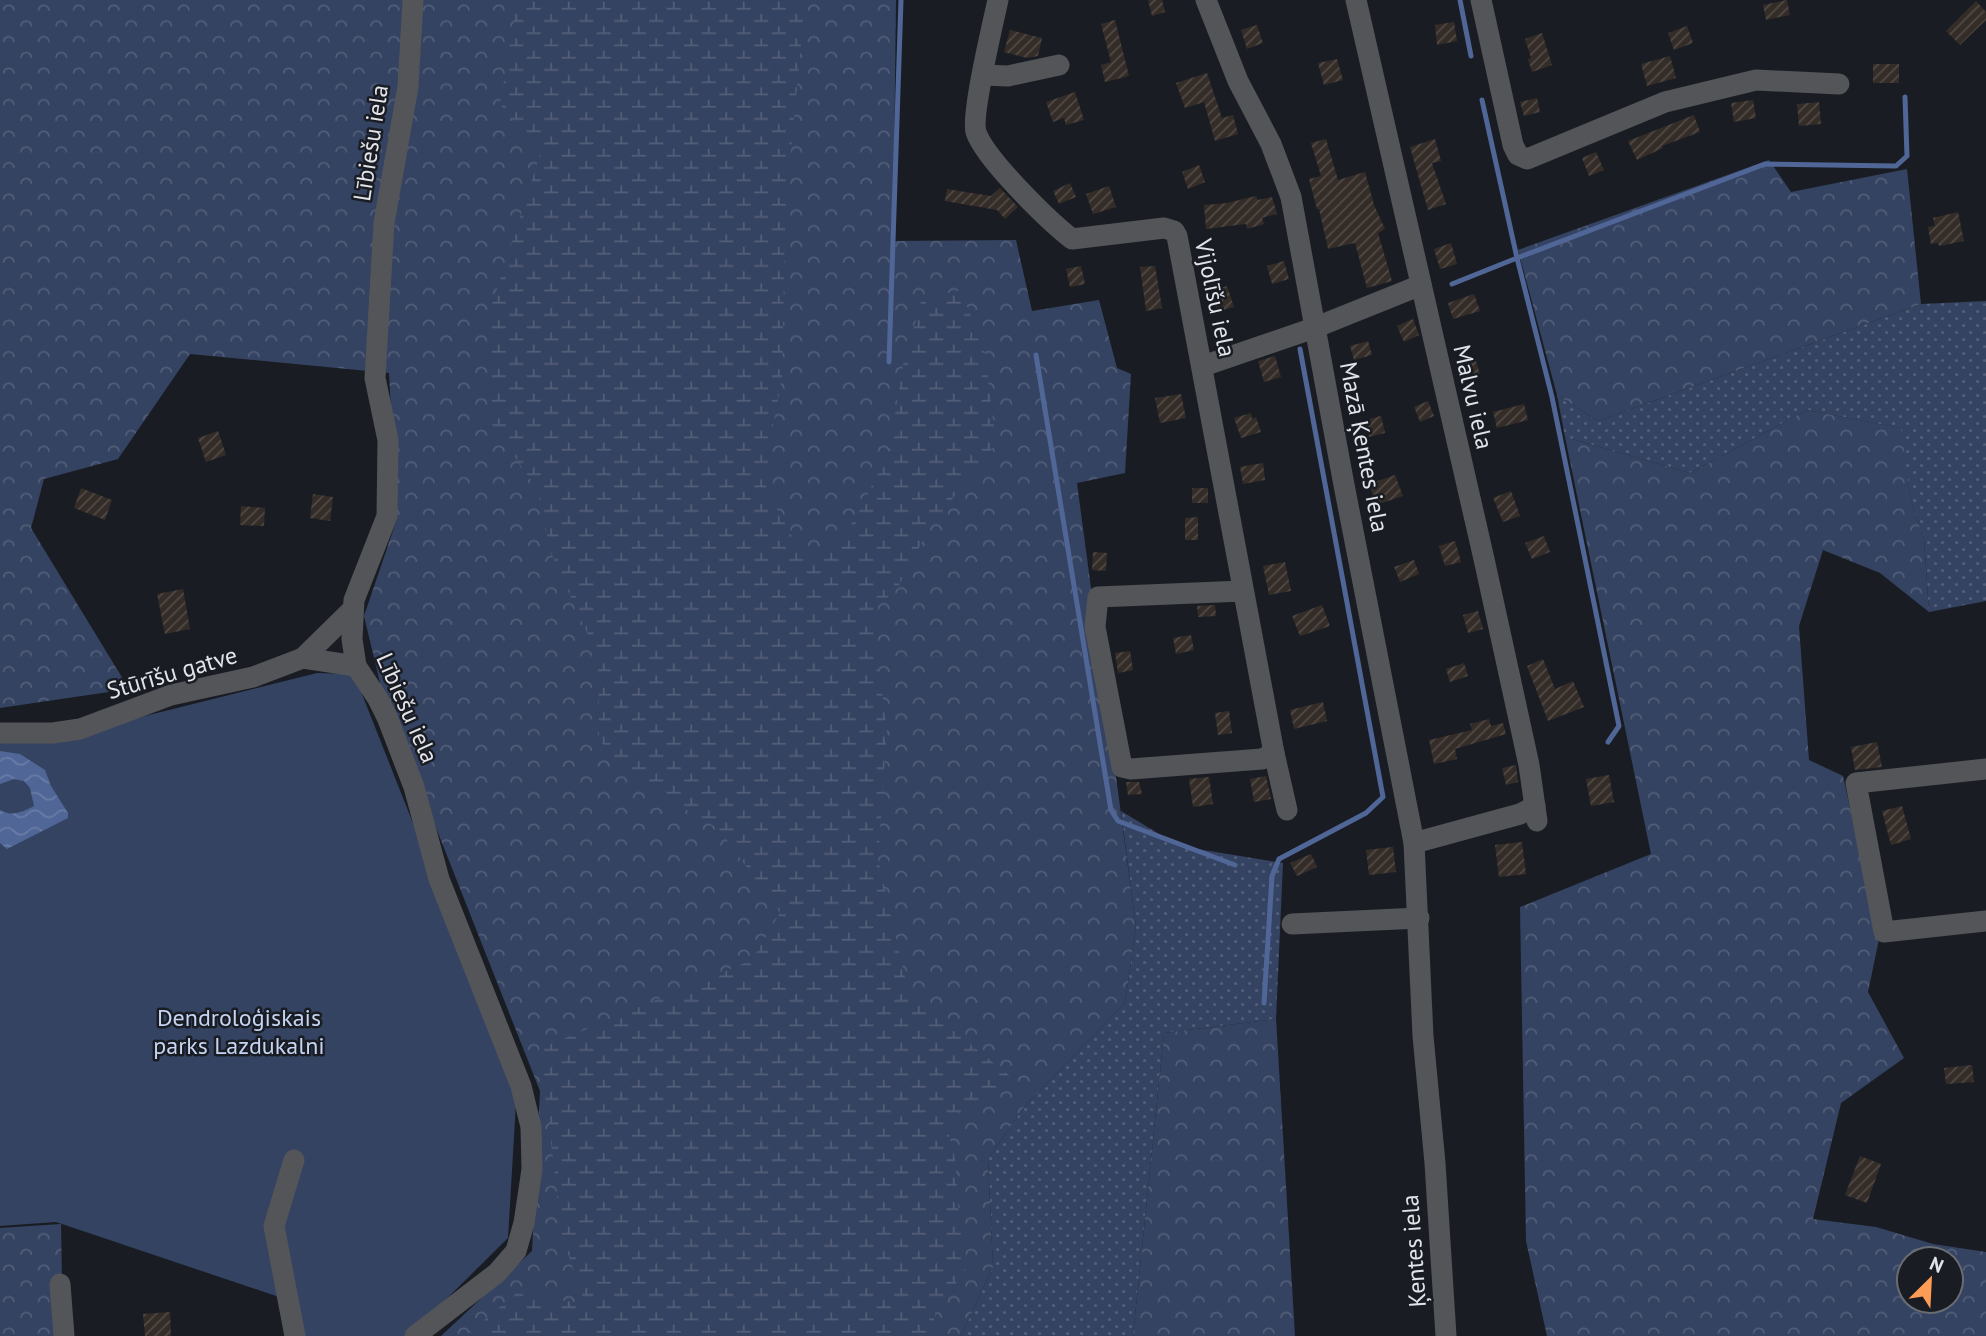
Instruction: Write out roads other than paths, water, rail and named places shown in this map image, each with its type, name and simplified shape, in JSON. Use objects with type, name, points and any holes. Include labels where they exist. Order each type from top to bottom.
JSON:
[{"type":"street","name":"Lībiešu iela","points":[[413,0],[408,86],[384,223],[375,378],[388,440],[387,516],[353,609],[352,639],[356,666],[387,717],[414,787],[439,879],[521,1087],[531,1127],[532,1170],[524,1223],[516,1251],[497,1273],[415,1336]]},
{"type":"street","name":"Vijolīšu iela","points":[[998,0],[975,130],[983,145],[1029,199],[1072,239],[1164,228],[1177,236],[1287,810]]},
{"type":"street","name":"Mazā Ķentes iela","points":[[1206,0],[1238,81],[1271,144],[1291,197],[1414,842],[1419,919]]},
{"type":"street","name":"Malvu iela","points":[[1356,0],[1509,674],[1529,765],[1536,813],[1520,814],[1414,842]]},
{"type":"street","points":[[1480,0],[1513,145],[1518,155],[1527,159],[1664,102],[1756,80],[1839,83]]},
{"type":"street","points":[[983,75],[1008,76],[1059,65]]},
{"type":"street","points":[[1203,366],[1314,328],[1421,285]]},
{"type":"street","points":[[1243,591],[1098,597],[1095,627],[1122,766],[1131,769],[1262,759],[1274,752]]},
{"type":"street","points":[[303,658],[353,609]]},
{"type":"street","name":"Stūrīšu gatve","points":[[0,733],[53,733],[79,729],[171,695],[253,677],[303,658],[356,666]]},
{"type":"street","points":[[1986,769],[1856,783],[1884,933],[1986,921]]},
{"type":"street","points":[[1292,924],[1419,919]]},
{"type":"street","name":"Ķentes iela","points":[[1419,919],[1423,1036],[1435,1163],[1446,1336]]},
{"type":"street","points":[[295,1160],[274,1226],[295,1336]]},
{"type":"street","points":[[60,1284],[64,1336]]},
{"type":"water","points":[[0,751],[20,754],[45,770],[51,786],[68,813],[68,818],[7,849],[0,843],[0,810],[13,813],[34,806],[30,788],[24,781],[14,779],[0,784]]},
{"type":"waterway","points":[[889,362],[901,0]]},
{"type":"waterway","points":[[1460,0],[1471,56]]},
{"type":"waterway","points":[[1608,742],[1619,726],[1552,397],[1517,258],[1765,164],[1896,166],[1907,156],[1905,97]]},
{"type":"waterway","points":[[1452,284],[1517,258],[1482,100]]},
{"type":"waterway","points":[[1264,1003],[1272,876],[1279,859],[1366,813],[1383,797],[1300,349]]},
{"type":"waterway","points":[[1036,355],[1111,810],[1118,821],[1235,865]]},
{"type":"park label","name":"Dendroloģiskais parks Lazdukalni","points":[[239,1032]]}]
